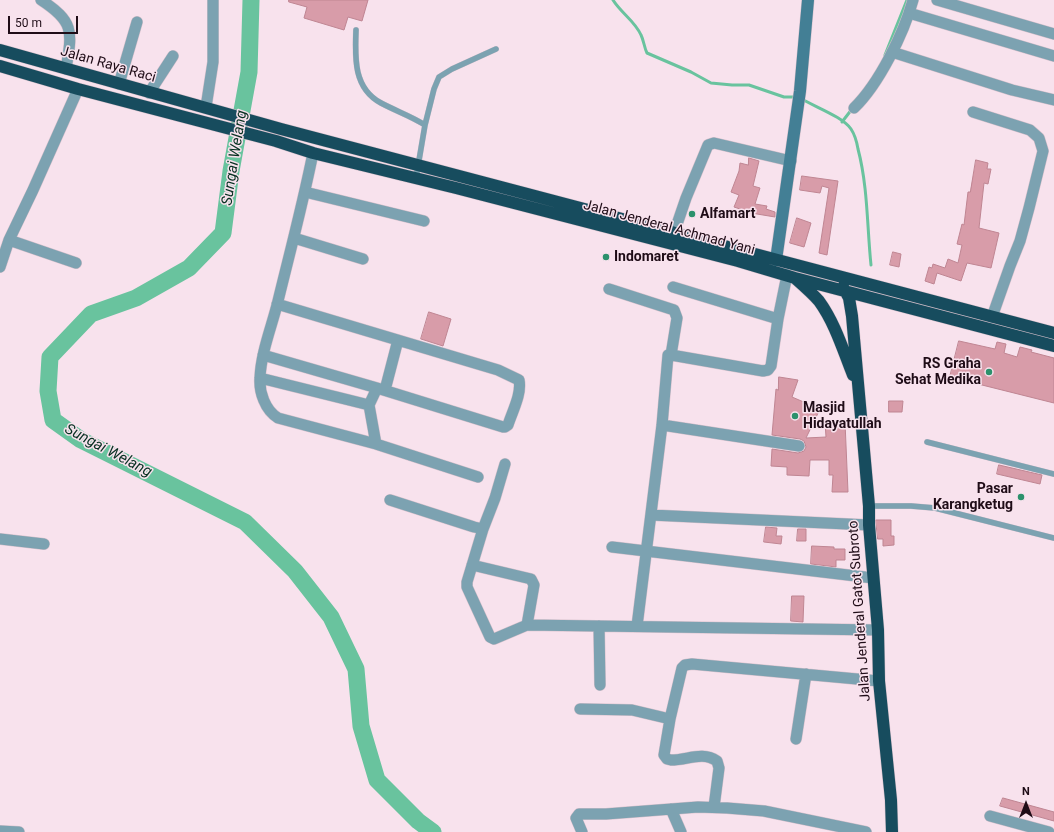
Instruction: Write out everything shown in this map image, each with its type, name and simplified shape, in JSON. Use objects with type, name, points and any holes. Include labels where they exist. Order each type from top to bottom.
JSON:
[{"type":"highway","name":"Jalan Raya Raci","points":[[0,50],[281,129]]},
{"type":"highway","name":"Jalan Jenderal Achmad Yani","points":[[0,66],[201,122],[276,141],[313,153],[730,259],[1054,346]]},
{"type":"highway","name":"Jalan Jenderal Achmad Yani","points":[[281,129],[1054,333]]},
{"type":"highway","points":[[827,273],[839,282],[846,290]]},
{"type":"highway","name":"Jalan Jenderal Gatot Subroto","points":[[791,276],[819,302],[834,326],[858,388]]},
{"type":"highway","name":"Jalan Jenderal Gatot Subroto","points":[[846,290],[850,298],[852,316],[869,506],[869,525],[878,630],[879,681],[891,800],[892,832]]},
{"type":"street","points":[[41,0],[62,16],[68,24],[70,37],[66,69]]},
{"type":"street","points":[[207,108],[213,62],[213,0]]},
{"type":"street","points":[[776,260],[800,91],[808,0]]},
{"type":"street","points":[[854,108],[871,89],[892,52],[913,0]]},
{"type":"street","points":[[937,0],[1054,34]]},
{"type":"street","points":[[909,13],[1054,56]]},
{"type":"street","points":[[118,84],[137,22]]},
{"type":"street","points":[[892,52],[1012,90],[1054,100]]},
{"type":"street","points":[[149,93],[173,56]]},
{"type":"street","points":[[0,267],[9,240],[78,88]]},
{"type":"street","points":[[973,112],[1030,130],[1039,138],[1043,151],[1020,240],[992,317]]},
{"type":"street","points":[[674,233],[686,198],[708,145],[714,143],[791,161]]},
{"type":"street","points":[[313,153],[294,238],[263,355],[260,378],[265,405],[272,414],[278,418],[376,444],[478,477]]},
{"type":"street","points":[[305,192],[424,221]]},
{"type":"street","points":[[294,238],[363,258]]},
{"type":"street","points":[[9,240],[76,263]]},
{"type":"street","points":[[671,354],[763,371],[768,370],[771,366],[778,319],[791,276]]},
{"type":"street","points":[[673,287],[778,319]]},
{"type":"street","points":[[609,289],[674,310],[677,318],[671,354],[668,355],[666,359],[662,424],[637,626]]},
{"type":"street","points":[[263,355],[381,389],[503,427],[508,425],[518,393],[520,384],[519,380],[498,370],[277,304]]},
{"type":"street","points":[[376,444],[369,405],[381,389],[398,340]]},
{"type":"street","points":[[260,378],[369,405]]},
{"type":"street","points":[[662,424],[799,446]]},
{"type":"street","points":[[505,464],[495,498],[483,529],[467,587],[491,638],[497,638],[527,625],[878,630]]},
{"type":"street","points":[[390,500],[483,529]]},
{"type":"street","points":[[650,515],[869,525]]},
{"type":"street","points":[[0,539],[44,544]]},
{"type":"street","points":[[612,547],[873,578]]},
{"type":"street","points":[[472,565],[531,579],[534,585],[527,625]]},
{"type":"street","points":[[599,626],[600,685]]},
{"type":"street","points":[[714,807],[718,768],[717,761],[713,758],[702,755],[676,760],[667,759],[664,755],[670,719],[682,668],[685,665],[692,664],[879,681]]},
{"type":"street","points":[[796,739],[806,674]]},
{"type":"street","points":[[580,709],[632,710],[670,719]]},
{"type":"street","points":[[582,832],[576,818],[579,814],[606,814],[714,807],[764,811],[866,832]]},
{"type":"street","points":[[671,809],[681,832]]},
{"type":"street","points":[[990,816],[1049,832]]},
{"type":"street","points":[[0,831],[19,832]]},
{"type":"lane","points":[[356,30],[355,59],[361,84],[368,93],[380,102],[415,118],[425,125]]},
{"type":"lane","points":[[416,178],[425,125],[434,88],[439,77],[452,68],[471,61],[496,48]]},
{"type":"lane","points":[[927,442],[1054,474]]},
{"type":"lane","points":[[869,506],[911,506],[935,508],[1054,538]]},
{"type":"building","points":[[289,0],[368,0],[362,21],[348,17],[344,30],[304,18],[307,7],[289,2]]},
{"type":"building","points":[[749,158],[759,161],[753,186],[760,188],[755,204],[767,206],[766,209],[775,212],[775,217],[745,212],[746,211],[734,207],[739,195],[731,192],[739,171],[740,163],[748,165]]},
{"type":"building","points":[[976,160],[988,163],[987,169],[991,169],[988,184],[984,183],[979,228],[999,233],[991,268],[967,263],[961,281],[937,273],[934,284],[925,281],[929,267],[932,268],[933,264],[945,268],[948,259],[958,263],[962,245],[957,244],[962,224],[964,225],[968,192],[970,192]]},
{"type":"building","points":[[802,176],[838,181],[827,255],[819,253],[829,188],[822,186],[820,193],[800,190]]},
{"type":"building","points":[[797,218],[811,223],[804,247],[790,243]]},
{"type":"building","points":[[893,252],[901,254],[899,267],[890,265]]},
{"type":"building","points":[[429,312],[451,319],[443,346],[421,339]]},
{"type":"building","name":"RS Graha Sehat Medika","points":[[959,341],[995,349],[997,342],[1006,344],[1004,353],[1017,357],[1020,347],[1032,350],[1031,352],[1054,358],[1054,403],[950,377]]},
{"type":"building","points":[[779,377],[798,380],[792,397],[820,409],[806,438],[826,437],[825,422],[845,422],[848,492],[832,492],[833,475],[829,475],[829,460],[810,460],[809,476],[787,475],[787,467],[771,466],[772,449],[798,453],[804,451],[806,447],[804,441],[800,439],[772,435],[776,389],[778,390]]},
{"type":"building","points":[[889,401],[903,401],[902,412],[889,412]]},
{"type":"building","points":[[999,465],[1042,475],[1040,484],[997,474]]},
{"type":"building","points":[[876,520],[891,520],[891,536],[894,536],[894,545],[883,546],[883,539],[878,539]]},
{"type":"building","points":[[766,527],[777,528],[776,536],[782,536],[781,544],[764,542]]},
{"type":"building","points":[[798,529],[806,529],[806,541],[797,541]]},
{"type":"building","points":[[812,546],[845,549],[845,560],[836,560],[836,567],[811,564]]},
{"type":"building","points":[[792,596],[804,596],[803,622],[791,621]]},
{"type":"building","points":[[1003,798],[1054,812],[1054,821],[1000,806]]},
{"type":"waterway","name":"Sungai Welang","points":[[251,0],[249,72],[231,171],[223,233],[189,268],[136,298],[91,314],[50,357],[48,391],[53,420],[81,440],[245,522],[295,571],[331,617],[356,669],[361,726],[377,780],[418,821],[433,832]]},
{"type":"waterway","points":[[613,0],[638,30],[647,53],[691,72],[711,83],[749,85],[784,97],[797,97]]},
{"type":"waterway","points":[[885,55],[907,0]]},
{"type":"waterway","points":[[802,99],[842,120],[854,134],[864,178],[871,265]]},
{"type":"waterway","points":[[842,122],[852,109]]},
{"type":"place","name":"Alfamart","points":[[692,214]]},
{"type":"place","name":"Indomaret","points":[[606,257]]},
{"type":"place","name":"RS Graha Sehat Medika","points":[[989,372]]},
{"type":"place","name":"Masjid Hidayatullah","points":[[795,416]]},
{"type":"place","name":"Pasar Karangketug","points":[[1021,497]]}]
